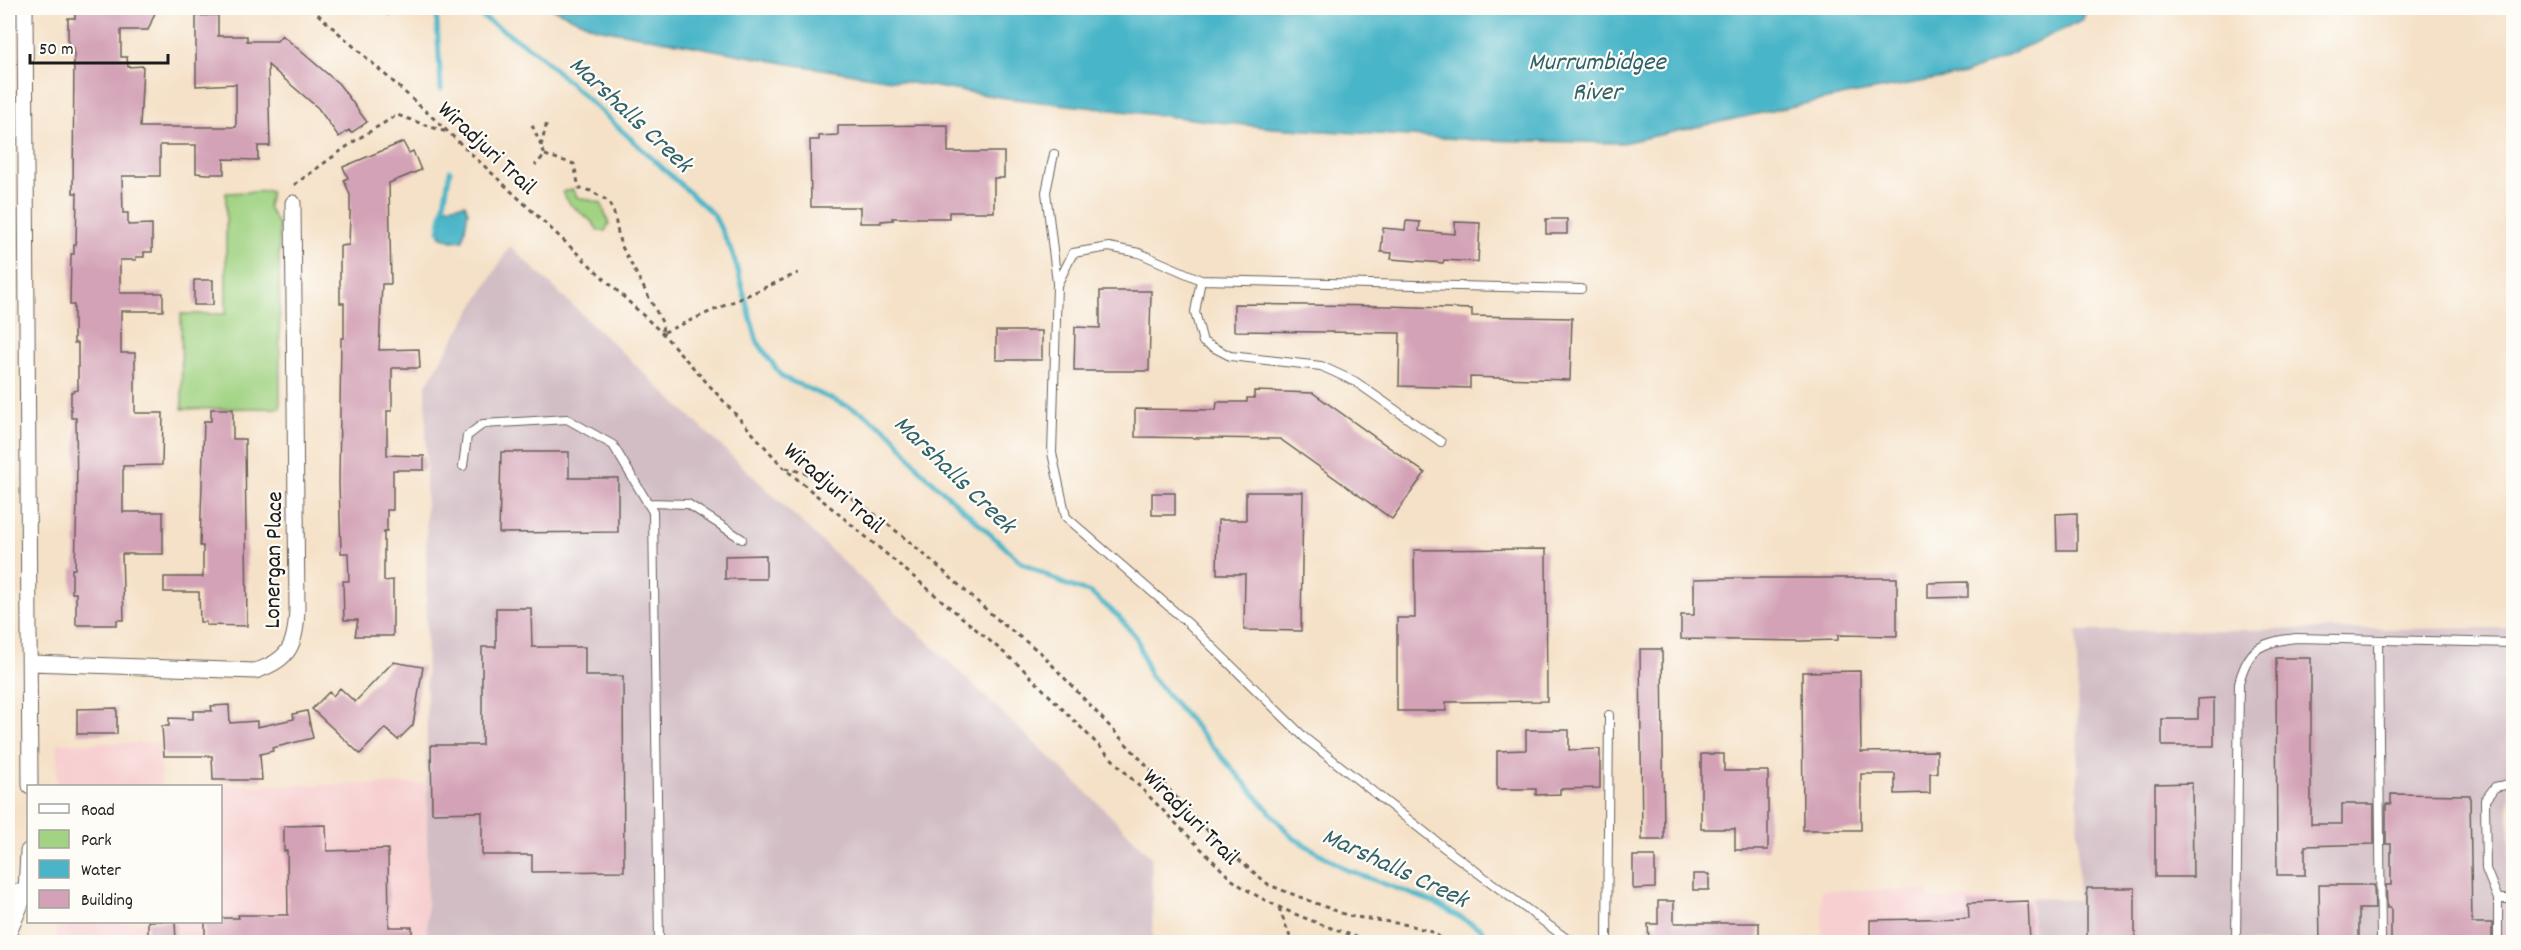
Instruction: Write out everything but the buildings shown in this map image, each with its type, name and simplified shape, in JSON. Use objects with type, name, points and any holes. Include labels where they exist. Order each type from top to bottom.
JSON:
[{"type":"street","points":[[24,8],[31,663],[30,785]]},
{"type":"street","name":"Lonergan Place","points":[[31,663],[255,671],[279,661],[293,643],[297,608],[293,203]]},
{"type":"street","points":[[8,935],[26,892],[27,872]]},
{"type":"street","points":[[8,892],[26,892]]},
{"type":"lane","points":[[1054,154],[1046,192],[1058,285],[1052,453],[1066,517],[1189,624],[1306,739],[1446,849],[1571,942]]},
{"type":"lane","points":[[1058,285],[1072,254],[1109,247],[1139,253],[1201,280],[1581,289]]},
{"type":"lane","points":[[1201,280],[1195,312],[1203,342],[1230,356],[1321,366],[1356,382],[1441,442]]},
{"type":"lane","points":[[463,466],[467,436],[483,424],[567,419],[613,445],[652,512],[659,942]]},
{"type":"lane","points":[[647,503],[688,504],[742,539]]},
{"type":"lane","points":[[2236,942],[2240,684],[2244,665],[2254,650],[2274,641],[2296,638],[2514,643]]},
{"type":"lane","points":[[2378,640],[2381,942]]},
{"type":"lane","points":[[1608,942],[1609,715]]},
{"type":"lane","points":[[2498,942],[2498,899],[2486,869],[2485,800],[2488,793],[2495,787],[2514,783]]},
{"type":"lane","points":[[2498,899],[2514,899]]},
{"type":"path","name":"Wiradjuri Trail","points":[[311,8],[662,333],[784,468],[1021,667],[1232,879],[1254,896],[1279,908],[1370,942]]},
{"type":"path","points":[[380,8],[389,15]]},
{"type":"path","points":[[294,185],[356,140],[397,115],[448,133]]},
{"type":"path","points":[[541,146],[546,122]]},
{"type":"path","points":[[532,125],[544,156]]},
{"type":"path","points":[[544,156],[574,164],[579,188],[591,191],[608,201],[614,213],[620,243],[663,324],[662,333],[798,273]]},
{"type":"path","points":[[535,165],[544,156]]},
{"type":"path","points":[[784,468],[822,480],[860,504],[1003,624],[1024,637],[1063,675],[1219,843],[1269,885],[1349,916],[1409,925],[1432,932],[1447,942]]},
{"type":"path","points":[[8,589],[8,800]]},
{"type":"path","points":[[1279,908],[1292,942]]},
{"type":"shaded area","points":[[510,246],[1100,805],[1151,857],[1153,942],[427,942],[426,385]]},
{"type":"shaded area","points":[[2509,628],[2509,942],[2033,942],[2031,898],[2078,900],[2077,631]]},
{"type":"shaded area","points":[[57,743],[160,743],[161,785],[57,785]]},
{"type":"shaded area","points":[[425,784],[427,942],[56,942],[56,923],[222,923],[222,786]]},
{"type":"shaded area","points":[[1821,890],[1928,890],[1929,899],[2031,898],[2033,942],[1823,942]]},
{"type":"green space","points":[[572,189],[577,197],[601,203],[609,224],[605,231],[598,231],[590,220],[570,204],[563,192]]},
{"type":"green space","points":[[271,191],[268,207],[279,226],[280,408],[182,409],[181,314],[226,314],[226,193]]},
{"type":"water","name":"Murrumbidgee River","points":[[550,8],[2087,8],[2082,21],[1965,74],[1846,95],[1622,143],[1478,140],[1272,128],[1006,98],[790,64],[596,28]]},
{"type":"water","points":[[465,204],[468,211],[463,240],[452,241],[440,236],[445,207]]},
{"type":"waterway","points":[[436,8],[441,89]]},
{"type":"waterway","name":"Marshalls Creek","points":[[469,8],[536,52],[714,215],[733,254],[757,341],[782,377],[863,413],[891,433],[922,472],[1021,562],[1064,584],[1091,593],[1118,616],[1137,638],[1149,674],[1292,837],[1347,870],[1433,902],[1481,929],[1490,942]]},
{"type":"waterway","points":[[439,231],[450,171]]}]
